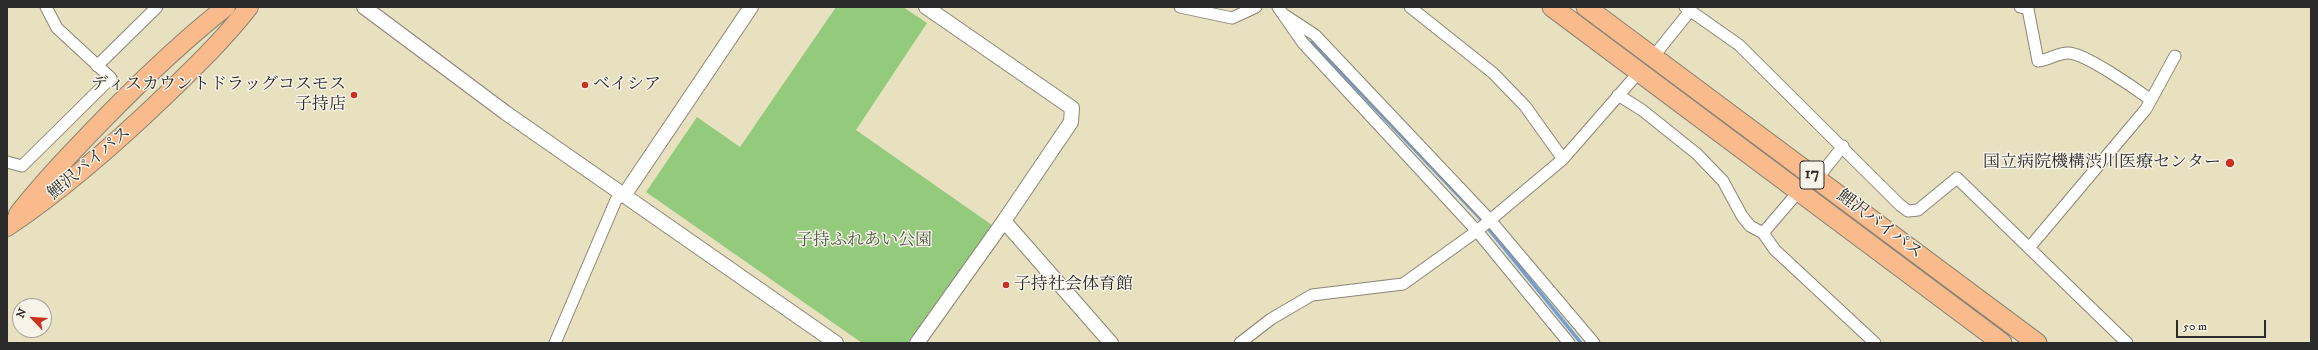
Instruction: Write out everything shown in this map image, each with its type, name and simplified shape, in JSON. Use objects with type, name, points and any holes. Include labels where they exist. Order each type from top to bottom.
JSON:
[{"type":"highway","name":"鯉沢バイパス","points":[[1552,7],[2002,343]]},
{"type":"highway","name":"鯉沢バイパス","points":[[1586,7],[2037,343]]},
{"type":"main road","name":"鯉沢バイパス","points":[[7,227],[43,182],[153,68],[188,36],[226,7]]},
{"type":"main road","name":"鯉沢バイパス","points":[[7,227],[47,200],[134,127],[215,48],[249,7]]},
{"type":"street","points":[[7,162],[22,166],[111,78],[57,28],[46,7]]},
{"type":"street","points":[[97,66],[157,7]]},
{"type":"street","points":[[364,7],[506,113],[625,194],[836,343]]},
{"type":"street","points":[[555,343],[616,200],[625,194],[751,7]]},
{"type":"street","points":[[917,343],[1004,221],[1071,122],[1072,108],[926,7]]},
{"type":"street","points":[[1180,7],[1232,18],[1256,7]]},
{"type":"street","points":[[1410,7],[1493,73],[1525,106],[1563,159]]},
{"type":"street","points":[[2020,7],[2028,9],[2038,61],[2067,53],[2079,56],[2130,85],[2151,100]]},
{"type":"street","points":[[1653,57],[1688,9],[1739,45],[1843,146],[1900,205],[1908,210],[1918,210],[1957,178],[2127,343]]},
{"type":"street","points":[[1280,10],[1303,43],[1346,91],[1484,225],[1569,343]]},
{"type":"street","points":[[1280,10],[1315,35],[1484,225],[1594,343]]},
{"type":"street","points":[[2029,248],[2110,154],[2151,100],[2175,56]]},
{"type":"street","points":[[1240,343],[1271,319],[1312,295],[1403,284],[1484,225],[1563,159],[1639,72]]},
{"type":"street","points":[[1618,95],[1642,110],[1697,154],[1723,181],[1742,216],[1750,226],[1763,233],[1775,250],[1875,343]]},
{"type":"street","points":[[1817,179],[1843,146]]},
{"type":"street","points":[[1763,233],[1799,191]]},
{"type":"street","points":[[1004,221],[1111,343]]},
{"type":"green space","name":"子持ふれあい公園","points":[[836,7],[903,7],[927,23],[856,130],[992,225],[908,343],[862,343],[646,192],[697,117],[740,147]]},
{"type":"waterway","points":[[1312,42],[1478,216],[1581,343]]},
{"type":"place","name":"ベイシア","points":[[585,85]]},
{"type":"place","name":"ディスカウントドラッグコスモス 子持店","points":[[354,95]]},
{"type":"place","name":"国立病院機構渋川医療センター","points":[[2230,163]]},
{"type":"place","name":"子持社会体育館","points":[[1006,285]]}]
